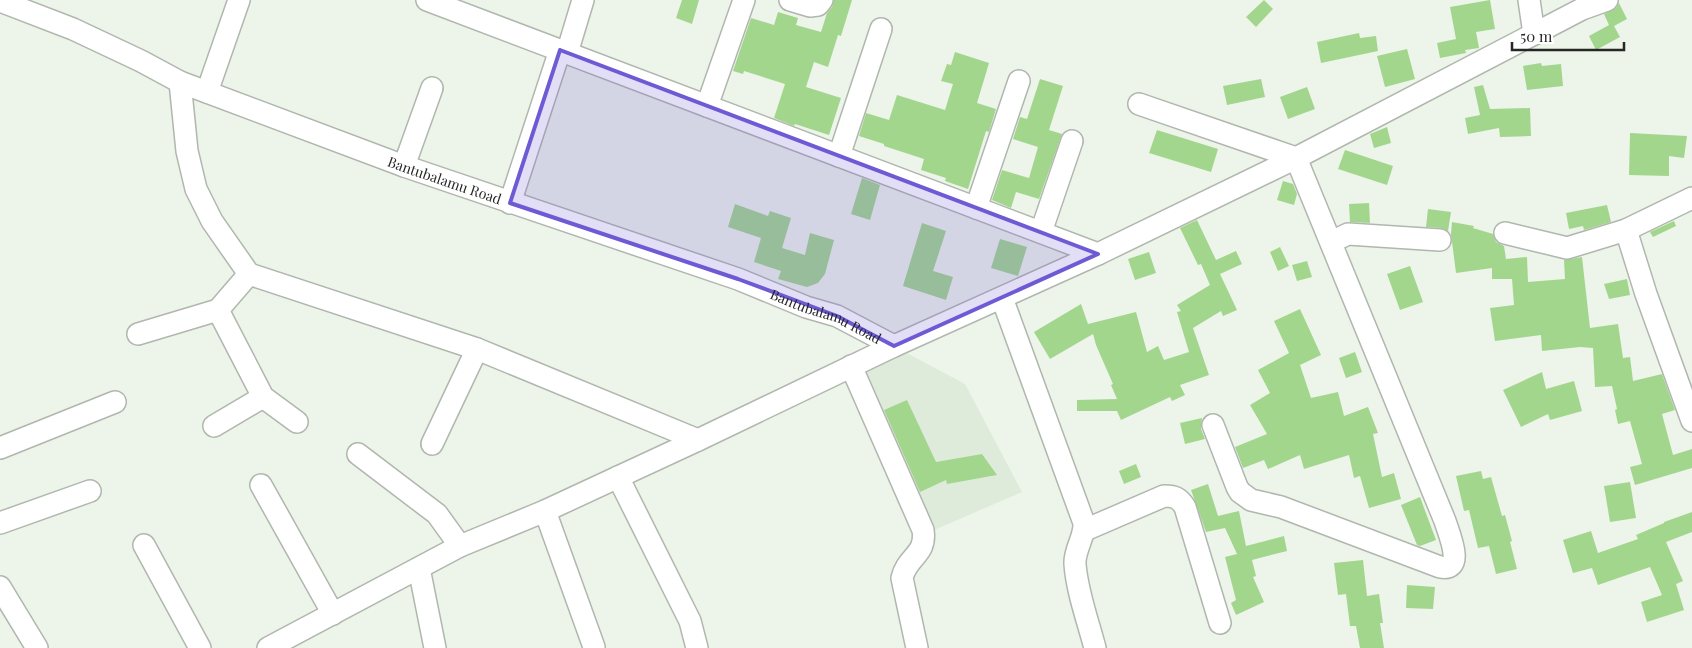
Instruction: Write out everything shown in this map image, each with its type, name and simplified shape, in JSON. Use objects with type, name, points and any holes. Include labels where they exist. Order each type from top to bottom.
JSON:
[{"type":"street","points":[[207,92],[239,0]]},
{"type":"street","points":[[429,0],[1098,254]]},
{"type":"street","points":[[510,203],[583,0]]},
{"type":"street","points":[[707,106],[741,4],[744,0]]},
{"type":"street","points":[[790,0],[810,6],[818,5],[822,0]]},
{"type":"street","points":[[1529,0],[1534,34]]},
{"type":"street","points":[[268,648],[460,546],[545,511],[894,346],[1098,254],[1296,158],[1534,34],[1607,0]]},
{"type":"street","name":"Bantubalamu Road","points":[[0,1],[74,29],[180,82],[404,166],[738,279],[806,307],[837,316],[894,346]]},
{"type":"street","points":[[839,156],[881,29]]},
{"type":"street","points":[[976,208],[1019,81]]},
{"type":"street","points":[[180,82],[187,151],[196,189],[212,221],[249,274],[476,350],[698,440]]},
{"type":"street","points":[[404,166],[432,88]]},
{"type":"street","points":[[1139,104],[1296,158],[1445,521],[1455,560],[1453,564],[1444,568],[1440,567],[1281,507],[1251,500],[1240,492],[1237,487],[1213,424]]},
{"type":"street","points":[[1041,232],[1072,141]]},
{"type":"street","points":[[1505,233],[1568,248],[1626,230],[1692,198]]},
{"type":"street","points":[[1626,230],[1646,294],[1692,421]]},
{"type":"street","points":[[1331,242],[1348,234],[1440,240]]},
{"type":"street","points":[[138,334],[218,310],[249,274]]},
{"type":"street","points":[[1002,298],[1084,523],[1085,530],[1075,562],[1094,648]]},
{"type":"street","points":[[218,310],[263,397],[297,422]]},
{"type":"street","points":[[432,444],[476,350]]},
{"type":"street","points":[[851,366],[922,530],[924,541],[919,551],[904,569],[902,578],[917,648]]},
{"type":"street","points":[[214,426],[263,397]]},
{"type":"street","points":[[0,448],[115,402]]},
{"type":"street","points":[[358,454],[437,514],[460,546]]},
{"type":"street","points":[[618,477],[690,621],[697,648]]},
{"type":"street","points":[[261,485],[333,614]]},
{"type":"street","points":[[0,523],[90,491]]},
{"type":"street","points":[[1085,530],[1164,496],[1174,496],[1180,499],[1185,507],[1220,623]]},
{"type":"street","points":[[545,511],[594,647]]},
{"type":"street","points":[[144,545],[200,648]]},
{"type":"street","points":[[419,568],[436,648]]},
{"type":"street","points":[[0,587],[37,648]]},
{"type":"highlighted area","points":[[560,50],[1098,254],[894,346],[837,316],[738,279],[510,203]]},
{"type":"shaded area","points":[[903,351],[965,384],[1022,492],[934,530],[861,369]]},
{"type":"building","points":[[682,0],[699,0],[692,24],[676,18]]},
{"type":"building","points":[[834,0],[852,0],[841,36],[838,35],[828,67],[814,62],[806,87],[841,98],[829,135],[795,124],[794,126],[774,118],[785,84],[744,71],[743,74],[733,71],[751,18],[774,25],[778,12],[798,18],[796,25],[821,32],[827,13],[832,7]]},
{"type":"building","points":[[1264,0],[1273,9],[1256,27],[1246,17]]},
{"type":"building","points":[[1490,0],[1495,29],[1476,32],[1479,48],[1465,50],[1466,53],[1440,58],[1437,43],[1456,39],[1450,7]]},
{"type":"building","points":[[1619,3],[1627,19],[1614,26],[1620,37],[1596,50],[1589,36],[1609,25],[1604,14],[1616,8]]},
{"type":"building","points":[[1359,33],[1360,38],[1376,36],[1378,51],[1321,63],[1317,42]]},
{"type":"building","points":[[1407,49],[1415,79],[1385,87],[1377,56]]},
{"type":"building","points":[[955,52],[989,63],[977,103],[996,109],[989,132],[986,131],[968,189],[945,181],[946,178],[921,170],[924,159],[859,136],[866,113],[889,120],[897,95],[945,110],[953,84],[941,81],[947,64],[951,65]]},
{"type":"building","points":[[1541,63],[1542,66],[1561,64],[1563,86],[1527,90],[1523,66]]},
{"type":"building","points":[[1040,79],[1063,86],[1049,130],[1062,134],[1039,199],[1016,192],[1011,208],[992,200],[1002,170],[1029,178],[1038,147],[1013,139],[1020,117],[1027,119]]},
{"type":"building","points":[[1261,79],[1265,97],[1227,105],[1223,86]]},
{"type":"building","points":[[1483,85],[1490,109],[1530,108],[1531,136],[1500,137],[1499,128],[1468,134],[1465,118],[1480,115],[1474,87]]},
{"type":"building","points":[[1307,87],[1315,109],[1288,119],[1280,97]]},
{"type":"building","points":[[1387,127],[1391,143],[1374,148],[1370,134]]},
{"type":"building","points":[[1157,130],[1218,149],[1211,172],[1149,153]]},
{"type":"building","points":[[1630,133],[1687,136],[1684,158],[1669,156],[1669,176],[1629,175]]},
{"type":"building","points":[[1345,150],[1393,166],[1387,185],[1338,169]]},
{"type":"building","points":[[862,178],[880,185],[870,220],[851,214]]},
{"type":"building","points":[[1283,181],[1293,184],[1297,194],[1294,205],[1277,200]]},
{"type":"building","points":[[1369,203],[1370,223],[1350,222],[1349,204]]},
{"type":"building","points":[[735,204],[768,216],[770,211],[791,218],[782,248],[805,255],[810,233],[834,240],[825,274],[818,283],[807,287],[778,279],[781,271],[754,262],[761,238],[728,227]]},
{"type":"building","points":[[1607,205],[1611,222],[1584,230],[1583,226],[1569,229],[1566,213]]},
{"type":"building","points":[[1428,209],[1451,212],[1448,231],[1441,228],[1426,227]]},
{"type":"building","points":[[1197,220],[1216,260],[1236,251],[1242,264],[1220,274],[1237,310],[1223,316],[1221,311],[1193,328],[1209,375],[1180,385],[1185,395],[1172,401],[1170,397],[1121,420],[1117,411],[1077,411],[1077,400],[1117,399],[1093,334],[1050,359],[1034,332],[1081,304],[1088,324],[1136,312],[1147,352],[1158,346],[1164,360],[1189,352],[1177,312],[1181,311],[1177,305],[1210,285],[1201,264],[1198,265],[1180,228]]},
{"type":"building","points":[[1674,221],[1676,226],[1653,237],[1650,232]]},
{"type":"building","points":[[1452,222],[1474,226],[1473,228],[1493,234],[1496,242],[1504,246],[1506,259],[1527,257],[1528,282],[1565,279],[1564,260],[1582,257],[1590,328],[1618,324],[1623,358],[1630,357],[1633,381],[1662,374],[1675,410],[1662,414],[1673,455],[1692,449],[1692,468],[1635,485],[1630,467],[1642,464],[1630,421],[1618,424],[1612,386],[1595,387],[1593,348],[1580,347],[1542,351],[1541,335],[1495,341],[1490,308],[1514,305],[1512,279],[1492,279],[1492,268],[1456,273],[1451,234]]},
{"type":"building","points":[[922,223],[946,231],[933,271],[953,277],[946,300],[903,286]]},
{"type":"building","points":[[1000,239],[1027,247],[1018,276],[991,268]]},
{"type":"building","points":[[1280,247],[1289,266],[1278,271],[1270,252]]},
{"type":"building","points":[[1149,252],[1156,273],[1135,280],[1128,259]]},
{"type":"building","points":[[1307,261],[1312,277],[1297,281],[1292,265]]},
{"type":"building","points":[[1410,266],[1423,302],[1400,310],[1387,274]]},
{"type":"building","points":[[1627,279],[1630,295],[1609,299],[1604,284]]},
{"type":"building","points":[[1300,309],[1321,355],[1300,365],[1311,398],[1338,392],[1344,416],[1368,407],[1378,433],[1373,434],[1382,477],[1394,473],[1401,499],[1369,508],[1360,476],[1354,478],[1349,455],[1304,469],[1300,455],[1268,469],[1264,460],[1243,468],[1235,447],[1267,434],[1250,405],[1270,393],[1258,370],[1289,353],[1274,321]]},
{"type":"building","points":[[1355,352],[1362,372],[1346,378],[1339,358]]},
{"type":"building","points":[[1542,372],[1546,389],[1574,381],[1582,411],[1550,420],[1548,414],[1521,427],[1503,390]]},
{"type":"building","points":[[907,400],[936,462],[982,454],[997,475],[947,484],[946,480],[920,492],[884,410]]},
{"type":"building","points":[[1202,418],[1201,429],[1205,439],[1185,444],[1180,423]]},
{"type":"building","points":[[1136,464],[1141,477],[1124,484],[1119,471]]},
{"type":"building","points":[[1481,471],[1483,479],[1491,477],[1502,516],[1505,515],[1517,569],[1496,574],[1489,546],[1478,548],[1469,510],[1464,511],[1456,476]]},
{"type":"building","points":[[1630,482],[1636,518],[1610,522],[1604,486]]},
{"type":"building","points":[[1208,484],[1218,516],[1239,511],[1246,546],[1284,536],[1287,551],[1252,560],[1256,576],[1253,577],[1264,602],[1236,615],[1231,603],[1236,600],[1225,557],[1237,554],[1225,528],[1206,532],[1191,490]]},
{"type":"building","points":[[1420,497],[1436,540],[1420,546],[1417,545],[1401,505]]},
{"type":"building","points":[[1692,512],[1692,532],[1666,542],[1683,581],[1676,584],[1684,610],[1647,622],[1641,602],[1662,595],[1650,567],[1598,585],[1592,568],[1573,573],[1563,540],[1591,531],[1598,553],[1638,539],[1636,535]]},
{"type":"building","points":[[1363,560],[1367,596],[1379,594],[1383,623],[1380,623],[1384,648],[1360,648],[1356,626],[1350,626],[1346,594],[1338,595],[1334,563]]},
{"type":"building","points":[[1407,585],[1435,587],[1433,609],[1406,608]]}]
